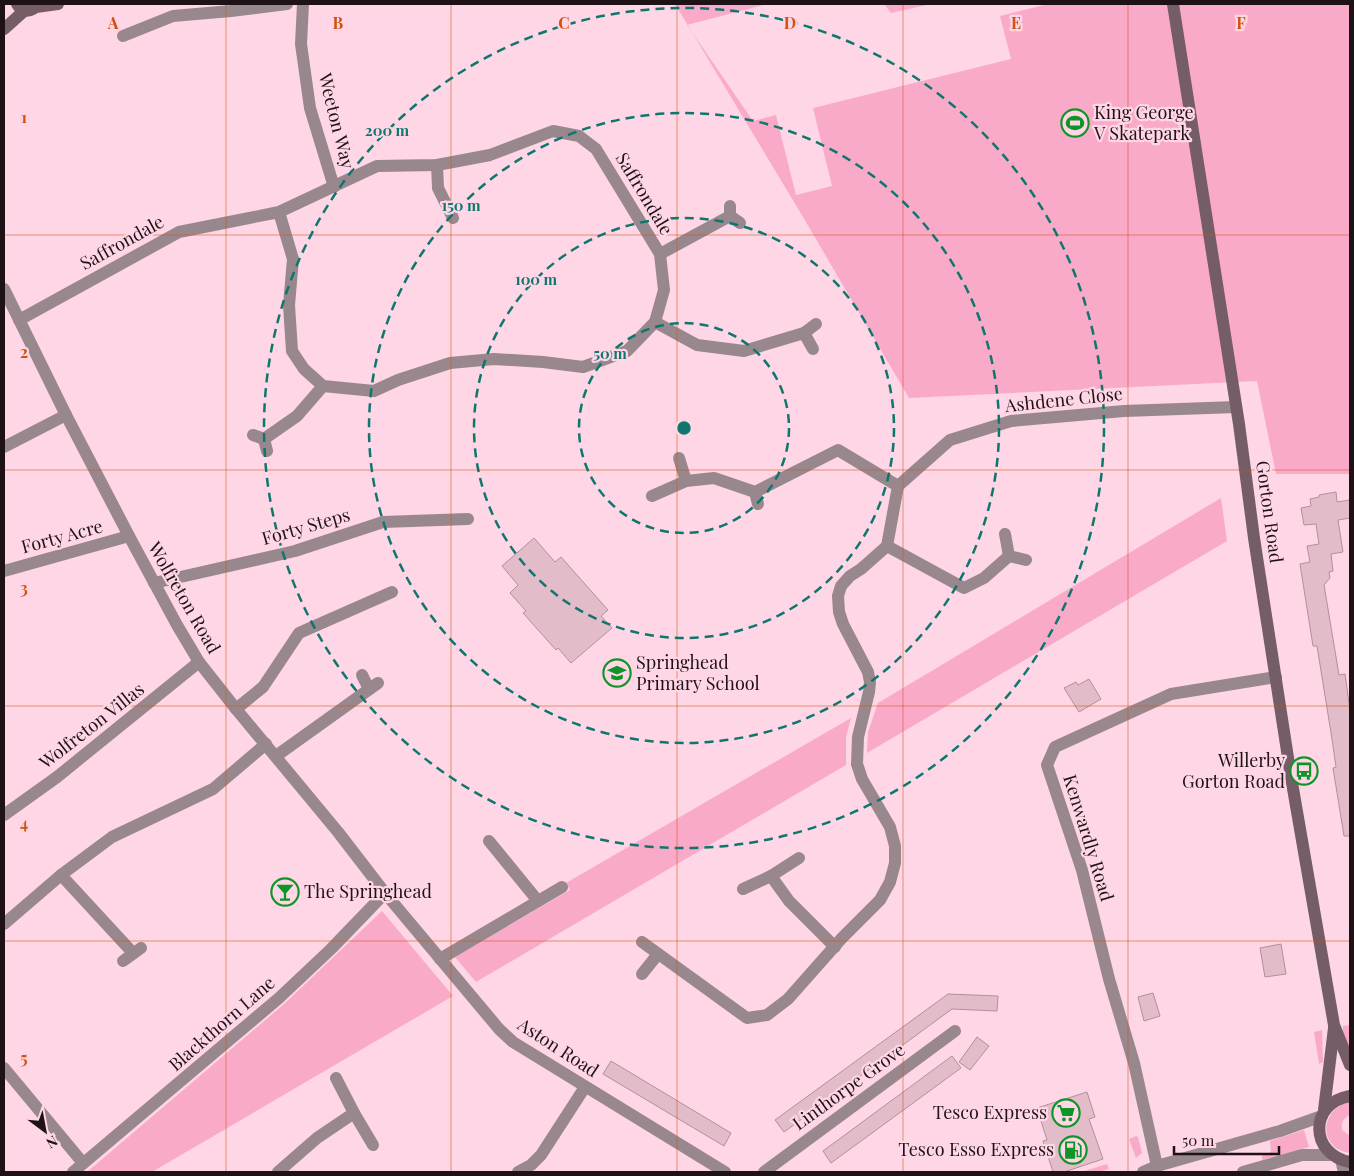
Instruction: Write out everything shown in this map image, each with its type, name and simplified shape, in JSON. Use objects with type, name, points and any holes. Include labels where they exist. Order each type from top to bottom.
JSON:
[{"type":"main road","points":[[4,29],[29,6],[58,4]]},
{"type":"main road","name":"Gorton Road","points":[[1173,4],[1291,777],[1334,1026],[1350,1065]]},
{"type":"main road","name":"Gorton Road","points":[[1334,1026],[1323,1113],[1319,1126],[1320,1137],[1325,1147],[1342,1162]]},
{"type":"main road","points":[[1323,1113],[1332,1102],[1342,1097],[1350,1096]]},
{"type":"street","points":[[122,36],[173,16],[287,4]]},
{"type":"street","name":"Weeton Way","points":[[303,4],[301,44],[310,108],[334,187]]},
{"type":"street","name":"Saffrondale","points":[[19,320],[179,232],[279,212],[377,166],[437,165],[490,155],[553,131],[579,136],[596,149],[660,254],[664,290],[655,322],[626,351],[583,367],[494,359],[450,363],[398,380],[374,391],[324,386]]},
{"type":"street","points":[[437,165],[438,188],[453,218]]},
{"type":"street","points":[[261,442],[297,416],[324,386],[304,369],[292,351],[289,305],[293,259],[279,212]]},
{"type":"street","points":[[660,254],[733,215]]},
{"type":"street","name":"Wolfreton Road","points":[[4,289],[66,415],[129,536],[199,662],[338,832],[385,893]]},
{"type":"street","points":[[655,322],[697,345],[744,351],[804,333],[816,324]]},
{"type":"street","points":[[804,333],[813,349]]},
{"type":"street","name":"Ashdene Close","points":[[898,486],[950,440],[1011,421],[1124,411],[1236,408]]},
{"type":"street","points":[[4,447],[66,415]]},
{"type":"street","points":[[642,942],[747,1018],[767,1015],[788,999],[880,900],[890,882],[895,863],[895,846],[890,827],[862,779],[857,764],[858,737],[870,682],[868,672],[843,624],[839,612],[838,596],[841,586],[850,576],[887,546],[898,486],[838,450],[756,498],[714,478],[686,481],[652,496]]},
{"type":"street","points":[[679,458],[686,481]]},
{"type":"street","name":"Forty Steps","points":[[154,583],[294,551],[383,522],[468,519]]},
{"type":"street","points":[[1005,534],[1009,556]]},
{"type":"street","name":"Forty Acre","points":[[4,571],[129,536]]},
{"type":"street","points":[[887,546],[964,588],[984,578],[1009,556]]},
{"type":"street","points":[[1009,556],[1026,560]]},
{"type":"street","points":[[236,709],[263,687],[299,633],[392,592]]},
{"type":"street","name":"Wolfreton Villas","points":[[4,815],[57,777],[199,662]]},
{"type":"street","points":[[276,756],[374,686],[362,675]]},
{"type":"street","name":"Kenwardly Road","points":[[1157,1166],[1134,1063],[1109,979],[1082,870],[1047,764],[1055,747],[1171,694],[1276,677]]},
{"type":"street","points":[[4,924],[62,874],[112,837],[213,789],[266,744]]},
{"type":"street","points":[[489,841],[538,901]]},
{"type":"street","points":[[743,889],[771,876],[799,858]]},
{"type":"street","points":[[62,874],[132,954]]},
{"type":"street","points":[[771,876],[789,901],[835,947]]},
{"type":"street","points":[[440,959],[562,887]]},
{"type":"street","name":"Aston Road","points":[[385,893],[513,1042],[725,1172]]},
{"type":"street","name":"Blackthorn Lane","points":[[73,1172],[279,998],[331,949],[385,893]]},
{"type":"street","points":[[642,974],[658,954]]},
{"type":"street","name":"Linthorpe Grove","points":[[764,1172],[955,1031]]},
{"type":"street","points":[[4,1068],[83,1163]]},
{"type":"street","points":[[336,1078],[373,1145]]},
{"type":"street","points":[[518,1172],[531,1165],[541,1155],[585,1087]]},
{"type":"street","points":[[278,1172],[317,1138],[354,1113]]},
{"type":"street","points":[[1143,1172],[1157,1166],[1280,1131],[1323,1113]]},
{"type":"street","points":[[1243,1172],[1302,1154],[1342,1162]]},
{"type":"shaded area","points":[[675,4],[767,4],[688,25]]},
{"type":"shaded area","points":[[884,4],[931,4],[891,13]]},
{"type":"shaded area","points":[[1048,4],[1350,4],[1350,474],[1276,474],[1257,381],[909,398],[692,32],[753,121],[776,115],[796,195],[832,186],[813,108],[1011,59],[1000,16]]},
{"type":"shaded area","points":[[1221,498],[1227,541],[867,753],[868,732],[878,703]]},
{"type":"shaded area","points":[[851,718],[846,737],[846,765],[476,982],[455,957],[570,890],[566,883]]},
{"type":"shaded area","points":[[382,911],[453,996],[152,1172],[87,1172],[283,1005]]},
{"type":"shaded area","points":[[1350,1025],[1350,1056],[1343,1033],[1343,1026]]},
{"type":"shaded area","points":[[1322,1030],[1323,1062],[1319,1064],[1314,1032]]},
{"type":"shaded area","points":[[1350,1102],[1350,1115],[1344,1120],[1342,1126],[1343,1131],[1350,1136],[1350,1153],[1340,1150],[1332,1144],[1326,1129],[1332,1112]]},
{"type":"shaded area","points":[[1304,1130],[1309,1147],[1262,1160],[1262,1155],[1271,1152],[1270,1141]]},
{"type":"shaded area","points":[[1138,1137],[1142,1153],[1136,1158],[1129,1139]]},
{"type":"shaded area","points":[[1107,1164],[1109,1169],[1098,1172],[1081,1172]]},
{"type":"building","points":[[1336,492],[1337,502],[1350,500],[1350,518],[1338,520],[1343,552],[1331,554],[1333,571],[1329,572],[1330,578],[1324,585],[1339,675],[1345,674],[1350,710],[1350,836],[1344,836],[1333,768],[1336,767],[1317,646],[1313,646],[1300,564],[1310,562],[1307,546],[1319,544],[1316,524],[1304,525],[1301,508],[1311,506],[1310,499],[1319,497],[1319,495]]},
{"type":"building","name":"Springhead Primary School","points":[[534,538],[555,562],[561,557],[608,610],[601,616],[612,628],[571,663],[558,648],[556,650],[523,613],[526,611],[510,593],[518,585],[502,566]]},
{"type":"building","points":[[1089,679],[1101,699],[1079,712],[1064,688],[1076,682],[1078,685]]},
{"type":"building","points":[[1281,944],[1286,974],[1265,977],[1260,948]]},
{"type":"building","points":[[1153,993],[1160,1016],[1144,1021],[1138,997]]},
{"type":"building","points":[[948,994],[998,996],[997,1011],[952,1009],[784,1132],[775,1120]]},
{"type":"building","points":[[977,1037],[989,1046],[970,1070],[959,1062]]},
{"type":"building","points":[[952,1056],[961,1068],[831,1163],[823,1151]]},
{"type":"building","points":[[611,1061],[731,1133],[724,1146],[603,1074]]},
{"type":"building","points":[[1087,1092],[1095,1117],[1089,1119],[1103,1159],[1064,1172],[1053,1172],[1043,1141],[1047,1140],[1037,1108]]},
{"type":"place","name":"King George V Skatepark","points":[[1075,123]]},
{"type":"place","name":"Springhead Primary School","points":[[617,673]]},
{"type":"place","name":"Willerby Gorton Road","points":[[1304,771]]},
{"type":"place","name":"The Springhead","points":[[285,892]]},
{"type":"place","name":"Tesco Express","points":[[1066,1113]]},
{"type":"place","name":"Tesco Esso Express","points":[[1073,1150]]}]
